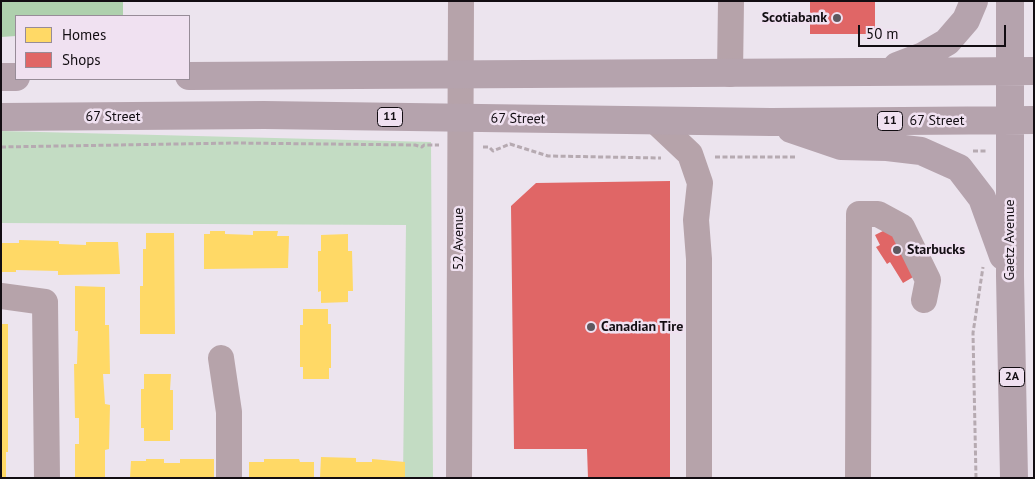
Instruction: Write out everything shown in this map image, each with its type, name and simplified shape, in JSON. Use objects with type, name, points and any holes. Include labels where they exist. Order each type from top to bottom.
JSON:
[{"type":"main road","points":[[881,72],[923,56],[947,42],[966,20],[974,1]]},
{"type":"main road","points":[[1010,1],[1022,71],[1028,122]]},
{"type":"main road","points":[[190,76],[460,76],[1022,71]]},
{"type":"main road","points":[[1,77],[15,77]]},
{"type":"main road","name":"67 Street","points":[[1,117],[264,115],[771,122],[1028,122]]},
{"type":"main road","points":[[771,122],[841,146],[887,147],[921,151],[958,168],[982,198],[1010,276]]},
{"type":"main road","name":"Gaetz Avenue","points":[[1012,474],[1010,276],[1028,122]]},
{"type":"street","name":"52 Avenue","points":[[459,478],[461,1]]},
{"type":"street","points":[[730,74],[731,1]]},
{"type":"street","points":[[654,120],[693,158],[700,183],[696,220],[699,259],[699,478]]},
{"type":"street","points":[[858,478],[859,214],[878,214],[902,227],[928,280],[924,300]]},
{"type":"street","points":[[1,296],[45,302],[47,478]]},
{"type":"street","points":[[221,358],[229,412],[230,478]]},
{"type":"path","points":[[1,147],[246,143],[415,145],[422,147]]},
{"type":"path","points":[[489,148],[493,151],[510,144],[548,156],[804,157]]},
{"type":"path","points":[[981,144],[981,151]]},
{"type":"path","points":[[976,478],[973,333],[983,264]]},
{"type":"green space","points":[[1,1],[123,1],[123,15],[15,15],[15,36],[1,37]]},
{"type":"green space","points":[[1,131],[431,142],[433,478],[403,478],[406,225],[1,223]]},
{"type":"building: Homes","points":[[210,231],[225,231],[225,234],[253,235],[253,231],[278,231],[277,236],[289,236],[288,268],[204,269],[204,234],[210,234]]},
{"type":"building: Homes","points":[[146,233],[174,233],[175,334],[140,334],[140,286],[143,286],[143,249],[146,249]]},
{"type":"building: Homes","points":[[348,234],[348,251],[352,251],[353,291],[348,291],[348,302],[321,303],[321,291],[318,292],[318,251],[321,251],[321,235]]},
{"type":"building: Homes","points":[[19,240],[59,241],[59,244],[86,245],[86,242],[118,242],[120,274],[58,275],[58,271],[16,270],[16,272],[1,272],[1,243],[19,243]]},
{"type":"building: Homes","points":[[75,286],[105,287],[105,325],[109,325],[110,374],[103,374],[105,404],[110,405],[109,449],[105,450],[105,478],[75,478],[75,444],[79,444],[79,418],[75,418],[74,364],[77,364],[78,331],[75,331]]},
{"type":"building: Homes","points":[[303,309],[328,309],[328,324],[331,324],[331,368],[329,368],[329,379],[303,379],[303,367],[300,367],[300,325],[303,325]]},
{"type":"building: Homes","points":[[1,324],[8,324],[8,452],[6,452],[6,478],[1,478]]},
{"type":"building: Homes","points":[[144,374],[171,374],[170,390],[173,390],[173,430],[170,430],[170,441],[144,441],[144,428],[141,428],[141,389],[144,389]]},
{"type":"building: Homes","points":[[321,457],[356,458],[356,462],[372,462],[372,459],[405,462],[405,478],[320,478]]},
{"type":"building: Homes","points":[[146,459],[164,459],[164,463],[180,463],[180,459],[214,459],[214,478],[130,478],[131,461],[146,461]]},
{"type":"building: Homes","points":[[264,459],[299,459],[300,462],[314,462],[314,478],[249,478],[249,462],[264,462]]},
{"type":"building: Shops","points":[[810,1],[875,1],[875,34],[810,34]]},
{"type":"building: Shops","name":"Canadian Tire","points":[[670,181],[670,478],[588,478],[587,449],[514,449],[511,206],[536,183]]},
{"type":"building: Shops","points":[[893,226],[920,273],[903,283],[890,262],[887,264],[876,247],[880,245],[875,235]]},
{"type":"place","name":"Scotiabank","points":[[837,18]]},
{"type":"place","name":"Starbucks","points":[[897,250]]},
{"type":"place","name":"Canadian Tire","points":[[591,327]]}]
